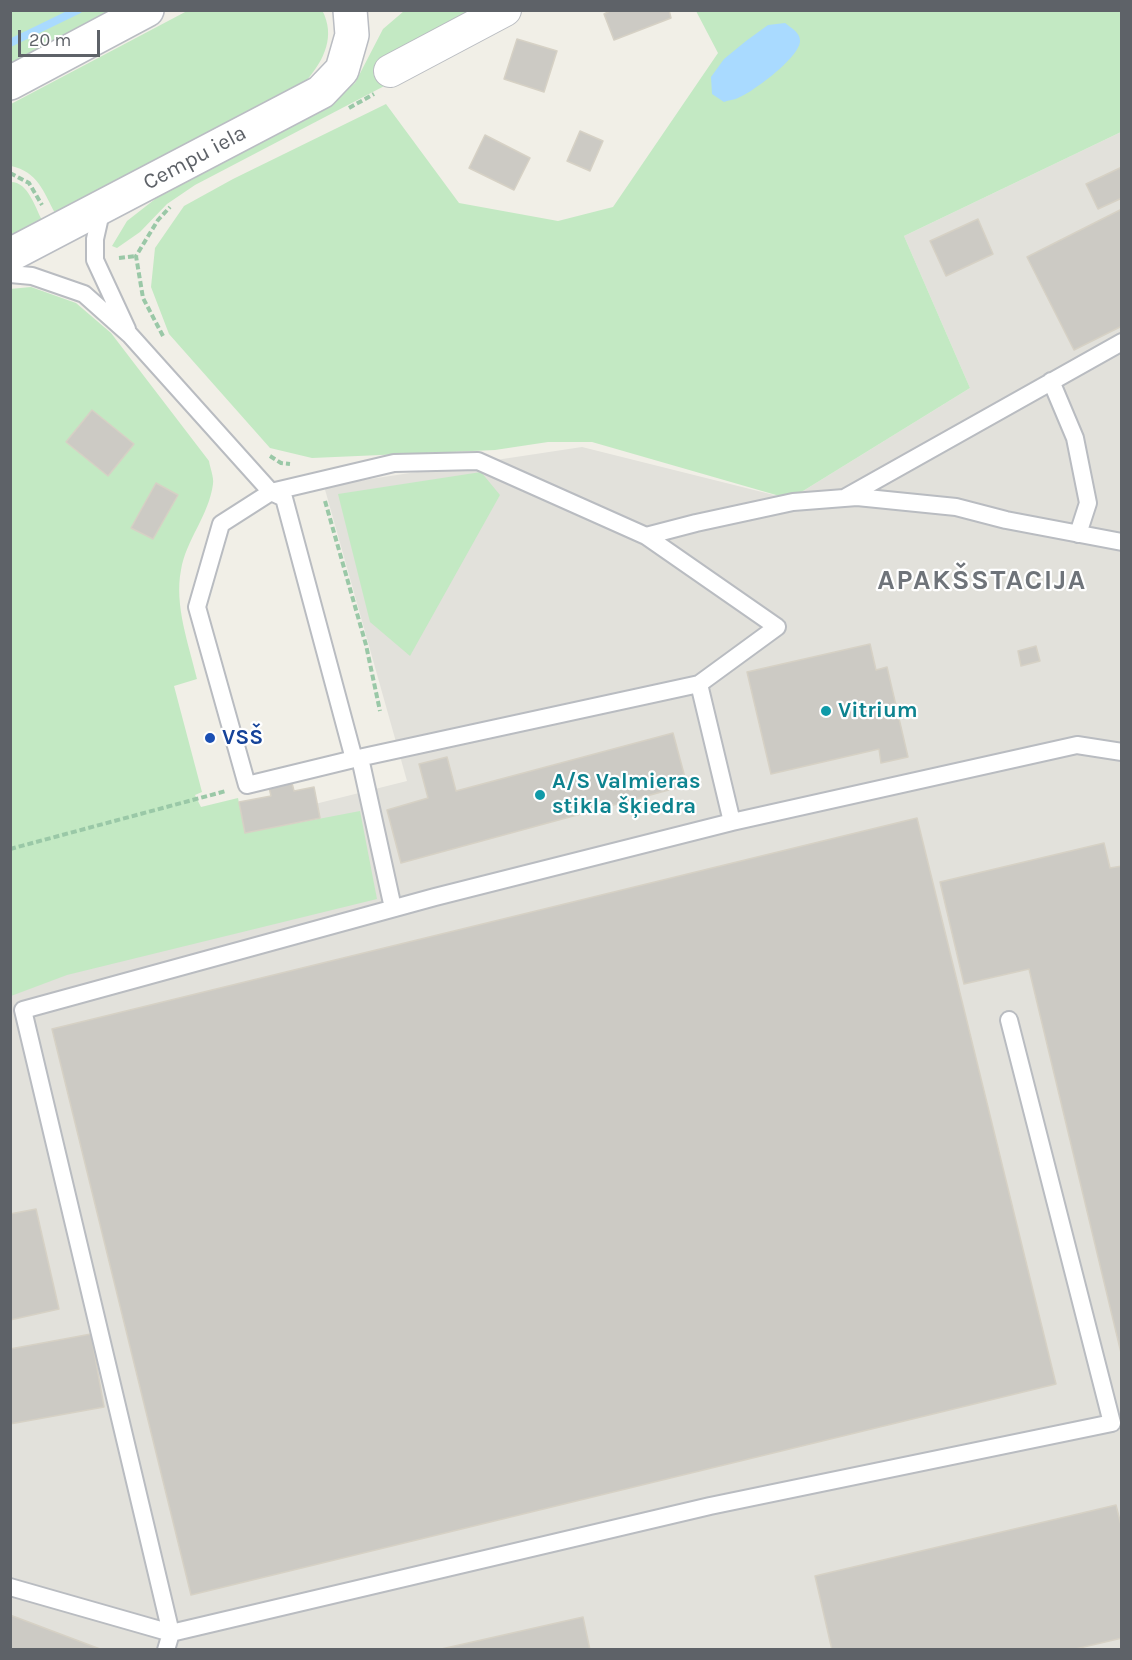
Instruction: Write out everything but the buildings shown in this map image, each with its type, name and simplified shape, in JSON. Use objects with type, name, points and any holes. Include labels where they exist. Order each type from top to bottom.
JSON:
[{"type":"main road","points":[[13,81],[147,10]]},
{"type":"main road","name":"Cempu iela","points":[[10,255],[321,92],[342,70],[351,23],[372,10]]},
{"type":"street","points":[[390,71],[505,10]]},
{"type":"lane","points":[[102,207],[95,239],[95,261],[130,335]]},
{"type":"lane","points":[[10,274],[32,276],[84,294],[130,335],[271,492],[284,498],[357,758],[393,909]]},
{"type":"lane","points":[[846,498],[1122,342]]},
{"type":"lane","points":[[1051,381],[1075,438],[1088,502],[1078,534]]},
{"type":"lane","points":[[478,461],[646,536],[777,627],[699,684],[357,758],[247,785],[197,607],[222,524],[271,492],[394,463],[478,461]]},
{"type":"lane","points":[[646,536],[793,502],[857,496],[956,507],[1006,520],[1122,542]]},
{"type":"lane","points":[[699,684],[732,822]]},
{"type":"lane","points":[[168,1641],[23,1010],[393,909],[732,822],[1077,746],[1122,752]]},
{"type":"lane","points":[[10,1587],[168,1641],[710,1506],[1112,1423],[1009,1020]]},
{"type":"path","points":[[10,172],[29,183],[44,209]]},
{"type":"path","points":[[110,259],[136,256],[143,298],[166,342]]},
{"type":"path","points":[[268,454],[281,463],[292,464]]},
{"type":"path","points":[[325,504],[366,645],[380,711]]},
{"type":"path","points":[[10,849],[247,785]]},
{"type":"shaded area","points":[[1121,132],[1121,1649],[11,1649],[10,913],[235,824],[407,781],[324,486],[582,447],[790,499],[970,388],[904,236]]},
{"type":"green space","points":[[322,10],[328,29],[328,38],[323,56],[307,80],[55,213],[34,178],[11,166],[11,104],[187,11]]},
{"type":"green space","points":[[11,11],[119,11],[11,64]]},
{"type":"green space","points":[[404,11],[490,11],[390,83],[195,185],[167,204],[140,232],[117,248],[112,246],[127,221],[159,196],[314,114],[355,83],[383,29]]},
{"type":"green space","points":[[696,11],[1121,11],[1121,132],[904,236],[970,388],[790,499],[592,442],[548,442],[495,450],[312,458],[270,448],[169,334],[151,287],[155,248],[184,206],[233,179],[386,104],[459,203],[558,221],[613,207],[718,53]]},
{"type":"green space","points":[[11,182],[22,186],[34,202],[42,220],[11,237]]},
{"type":"green space","points":[[31,287],[76,303],[111,333],[209,461],[213,481],[211,495],[184,559],[179,583],[183,625],[197,679],[174,686],[202,792],[195,795],[201,807],[238,798],[245,833],[360,811],[377,899],[67,975],[11,996],[10,289]]},
{"type":"green space","points":[[481,472],[500,495],[410,656],[370,622],[338,494]]},
{"type":"water","points":[[785,23],[797,33],[800,41],[798,48],[784,64],[764,82],[736,99],[724,102],[712,94],[711,77],[724,59],[768,25]]},
{"type":"waterway","points":[[10,43],[78,10]]},
{"type":"place","name":"Vitrium","points":[[826,711]]},
{"type":"place","name":"VSŠ","points":[[210,738]]},
{"type":"place","name":"A/S Valmieras stikla šķiedra","points":[[540,795]]},
{"type":"district","name":"APAKŠSTACIJA","points":[[982,581]]}]
